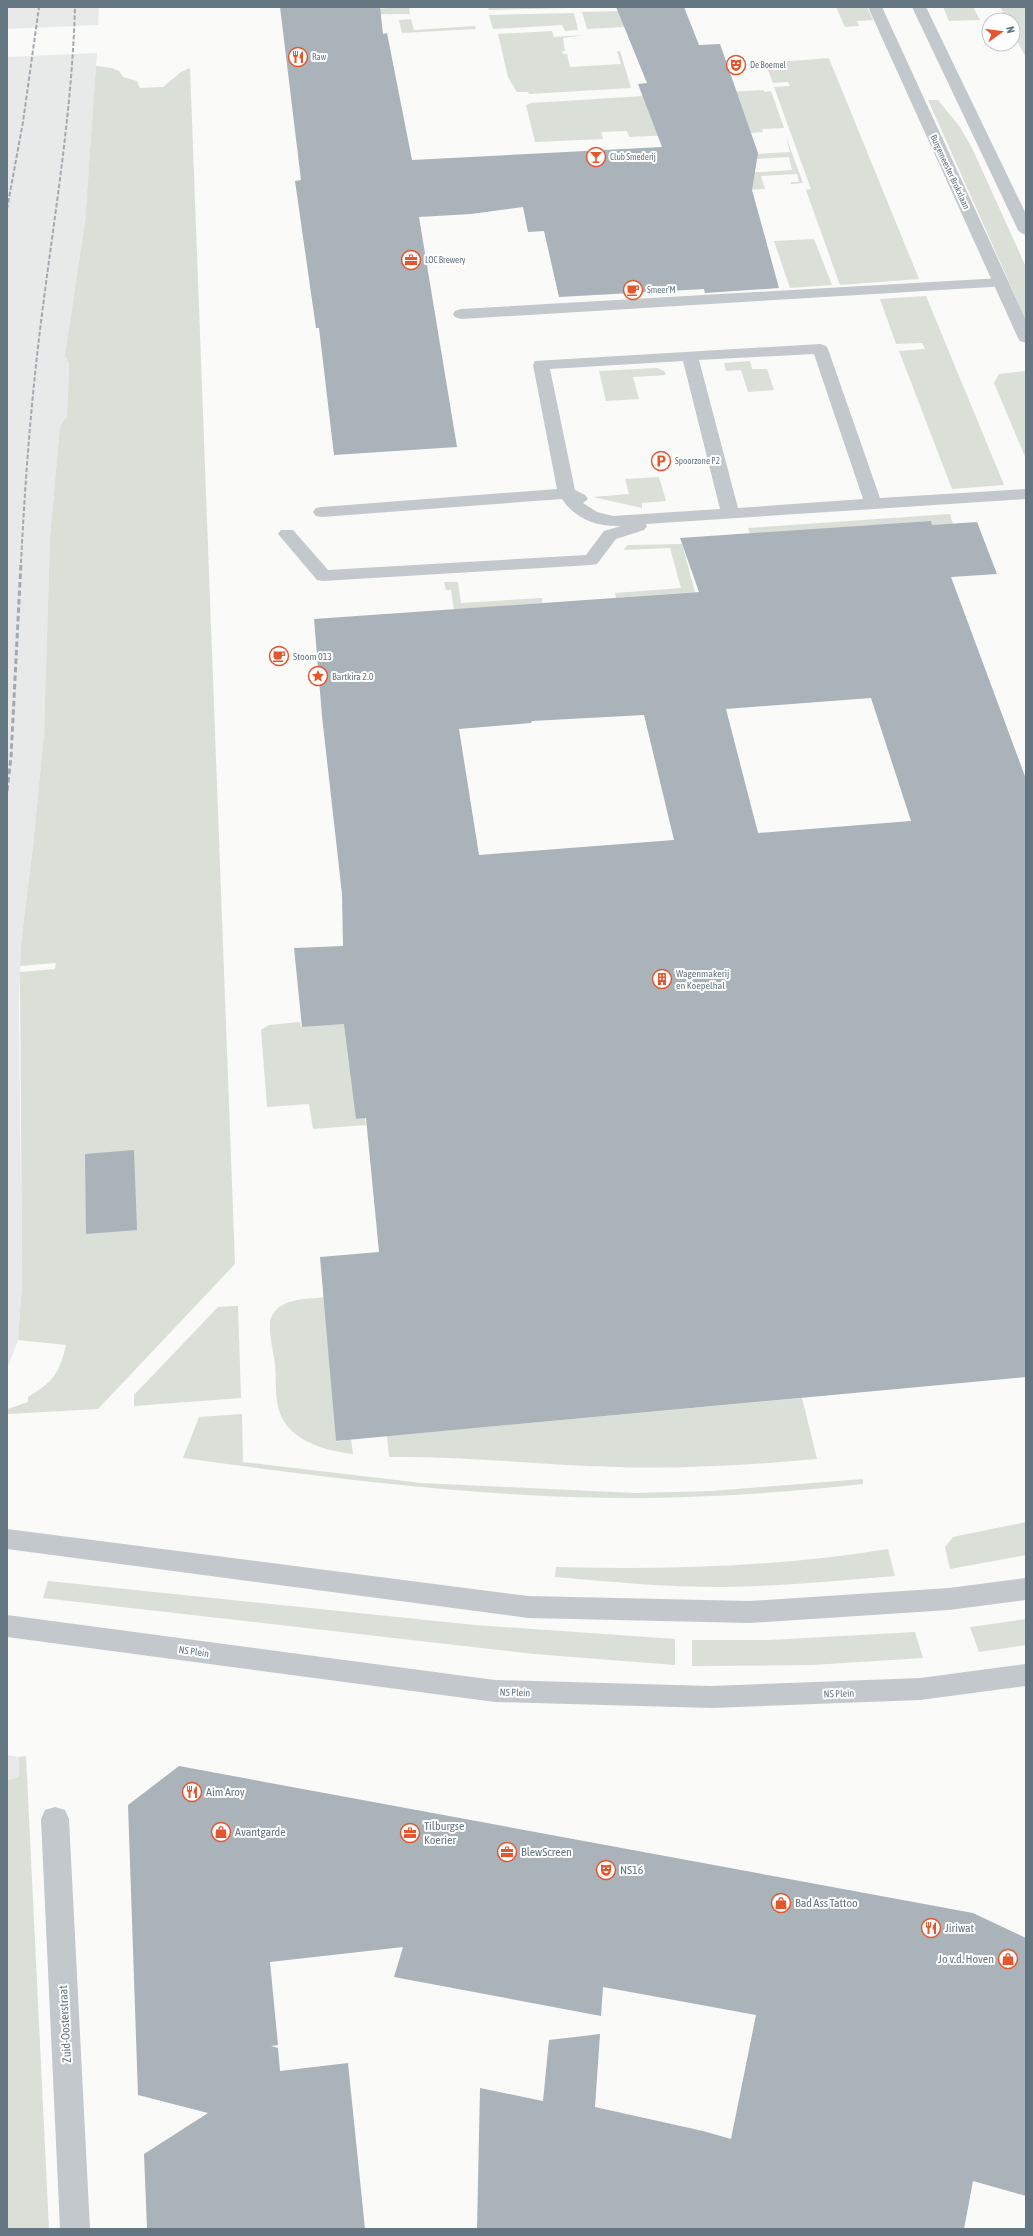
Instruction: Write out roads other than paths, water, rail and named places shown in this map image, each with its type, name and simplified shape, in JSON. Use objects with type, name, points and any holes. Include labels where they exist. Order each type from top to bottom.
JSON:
[{"type":"street","name":"Burgemeester Brokxlaan","points":[[875,7],[1026,338]]},
{"type":"street","points":[[919,7],[1026,230]]},
{"type":"street","points":[[461,314],[1001,283]]},
{"type":"street","points":[[873,503],[820,349],[541,365],[567,493],[574,506],[585,515],[613,521],[667,516],[1026,494]]},
{"type":"street","points":[[690,356],[730,512]]},
{"type":"street","points":[[322,512],[567,493]]},
{"type":"street","points":[[287,534],[323,576],[591,560],[610,535],[667,516]]},
{"type":"street","points":[[7,1539],[528,1607],[750,1612],[949,1600],[1026,1589]]},
{"type":"street","name":"NS Plein","points":[[7,1626],[495,1691],[711,1697],[920,1689],[1026,1675]]},
{"type":"street","name":"Zuid-Oosterstraat","points":[[54,1819],[75,2229]]},
{"type":"railway","points":[[7,209],[23,122],[39,7]]},
{"type":"railway","points":[[21,563],[26,472],[34,382],[62,165],[70,86],[75,7]]},
{"type":"railway","points":[[7,791],[11,757],[21,562]]},
{"type":"place","name":"Raw","points":[[298,57]]},
{"type":"place","name":"De Boemel","points":[[736,65]]},
{"type":"place","name":"Club Smederij","points":[[596,157]]},
{"type":"place","name":"LOC Brewery","points":[[411,260]]},
{"type":"place","name":"Smeer'M","points":[[633,290]]},
{"type":"place","name":"Spoorzone P2","points":[[661,461]]},
{"type":"place","name":"Stoom 013","points":[[279,656]]},
{"type":"place","name":"Bartkira 2.0","points":[[318,676]]},
{"type":"place","name":"Wagenmakerij en Koepelhal","points":[[662,979]]},
{"type":"place","name":"Aim Aroy","points":[[192,1792]]},
{"type":"place","name":"Avantgarde","points":[[221,1832]]},
{"type":"place","name":"Tilburgse Koerier","points":[[410,1833]]},
{"type":"place","name":"BlewScreen","points":[[507,1852]]},
{"type":"place","name":"NS16","points":[[606,1870]]},
{"type":"place","name":"Bad Ass Tattoo","points":[[781,1903]]},
{"type":"place","name":"Jiriwat","points":[[931,1928]]},
{"type":"place","name":"Jo v.d. Hoven","points":[[1008,1959]]}]
